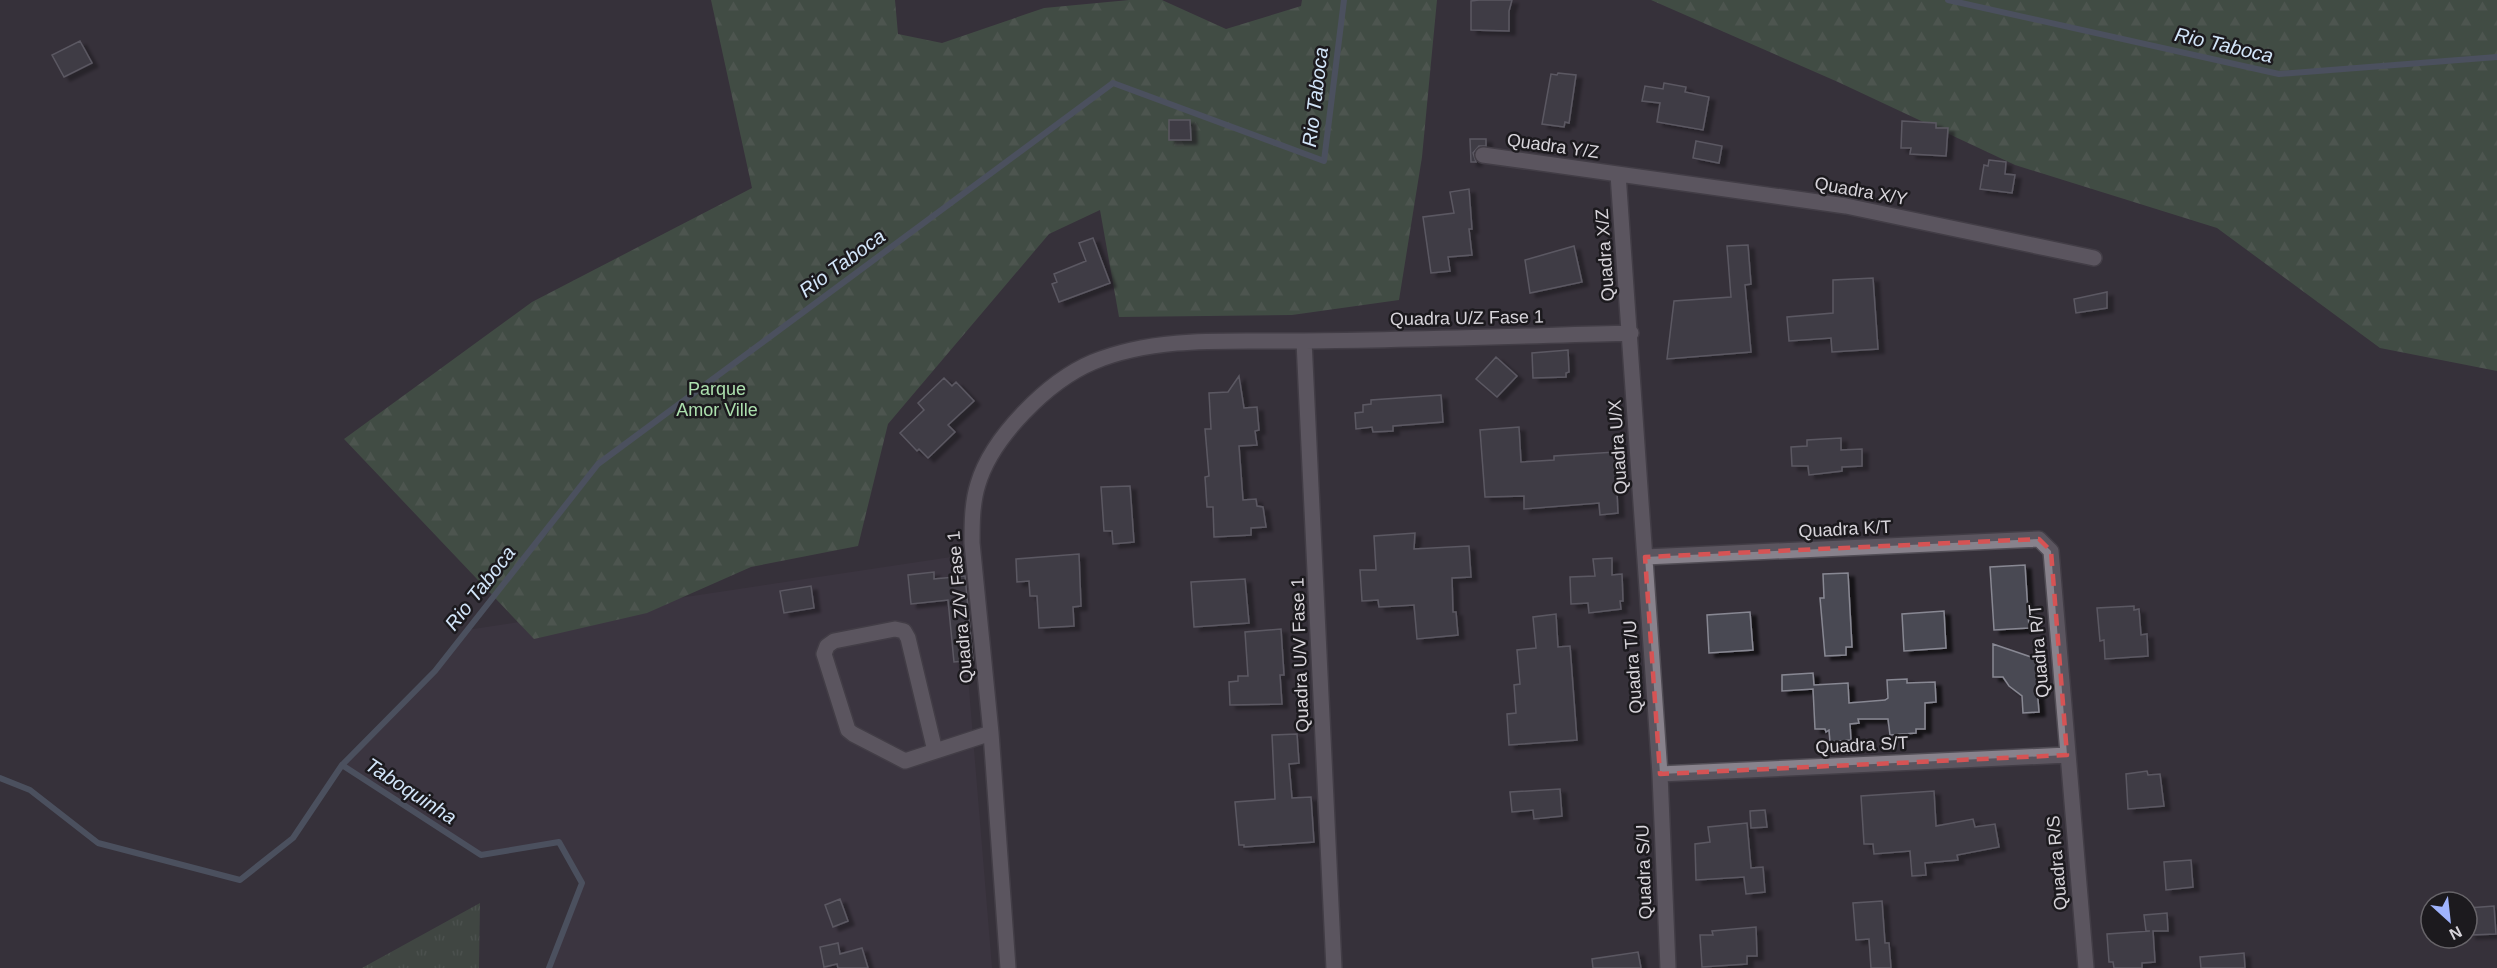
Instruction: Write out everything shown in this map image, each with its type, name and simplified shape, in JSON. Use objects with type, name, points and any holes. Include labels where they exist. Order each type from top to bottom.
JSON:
[{"type":"street","name":"Quadra Y/Z","points":[[1483,155],[1618,174]]},
{"type":"street","name":"Quadra X/Y","points":[[1618,174],[1846,206],[2094,258]]},
{"type":"street","name":"Quadra X/Z","points":[[1618,174],[1631,333]]},
{"type":"street","name":"Quadra U/Z Fase 1","points":[[1304,341],[1631,333]]},
{"type":"street","name":"Quadra U/X","points":[[1631,333],[1645,557]]},
{"type":"street","name":"Quadra Z/V Fase 1","points":[[1008,968],[991,734],[972,543],[972,520],[978,484],[990,456],[1004,435],[1034,403],[1073,372],[1094,361],[1137,347],[1222,341],[1304,341]]},
{"type":"street","name":"Quadra U/V Fase 1","points":[[1304,341],[1334,968]]},
{"type":"street","name":"Quadra K/T","points":[[1645,557],[2039,539],[2046,544]]},
{"type":"street","name":"Quadra R/T","points":[[2046,544],[2051,551],[2067,755]]},
{"type":"street","name":"Quadra T/U","points":[[1645,557],[1660,774]]},
{"type":"street","points":[[935,752],[908,638],[904,631],[895,629],[834,641],[826,646],[824,654],[848,730],[905,761],[935,752],[991,734]]},
{"type":"street","name":"Quadra S/T","points":[[1660,774],[2067,755]]},
{"type":"street","name":"Quadra R/S","points":[[2067,755],[2086,968]]},
{"type":"street","name":"Quadra S/U","points":[[1660,774],[1668,968]]},
{"type":"highlighted area","points":[[2039,539],[2051,551],[2067,755],[1660,774],[1645,557]]},
{"type":"shaded area","points":[[958,556],[992,968],[549,968],[582,883],[559,842],[481,855],[342,765],[435,671],[467,630]]},
{"type":"green space","name":"Parque Amor Ville","points":[[711,0],[895,0],[898,34],[942,43],[1044,8],[1129,0],[1162,0],[1226,29],[1301,6],[1302,0],[1437,0],[1422,157],[1399,300],[1292,315],[1119,317],[1100,210],[1049,234],[888,424],[858,546],[751,567],[647,613],[534,639],[344,439],[532,302],[752,188]]},
{"type":"green space","points":[[1651,0],[2497,0],[2497,371],[2380,348],[2217,228],[2015,165],[1838,82]]},
{"type":"green space","points":[[480,903],[479,968],[362,968]]},
{"type":"building","points":[[1512,0],[1509,11],[1509,31],[1471,30],[1471,1]]},
{"type":"building","points":[[80,41],[92,63],[64,77],[52,55]]},
{"type":"building","points":[[1558,73],[1576,75],[1569,123],[1565,122],[1564,127],[1542,124],[1551,74],[1557,75]]},
{"type":"building","points":[[1664,83],[1686,87],[1685,92],[1709,97],[1703,130],[1657,122],[1660,103],[1642,101],[1645,86],[1663,89]]},
{"type":"building","points":[[1169,120],[1190,120],[1191,140],[1169,140]]},
{"type":"building","points":[[1902,121],[1936,123],[1936,128],[1948,128],[1946,156],[1910,154],[1911,148],[1901,148]]},
{"type":"building","points":[[1470,139],[1486,139],[1486,146],[1479,146],[1473,153],[1476,162],[1471,162]]},
{"type":"building","points":[[1696,141],[1722,146],[1719,163],[1693,158]]},
{"type":"building","points":[[1989,160],[2006,162],[2005,174],[2015,175],[2012,193],[1980,189],[1984,165],[1988,166]]},
{"type":"building","points":[[1469,189],[1472,229],[1469,229],[1472,255],[1448,257],[1450,271],[1431,273],[1423,217],[1454,213],[1450,192]]},
{"type":"building","points":[[1093,238],[1110,283],[1059,302],[1052,284],[1057,282],[1054,274],[1086,261],[1079,243]]},
{"type":"building","points":[[1748,245],[1751,284],[1745,285],[1751,352],[1667,359],[1674,301],[1731,297],[1727,246]]},
{"type":"building","points":[[1574,246],[1582,282],[1530,293],[1525,260]]},
{"type":"building","points":[[1873,278],[1878,349],[1832,352],[1831,338],[1789,341],[1787,317],[1833,313],[1833,280]]},
{"type":"building","points":[[2107,292],[2107,308],[2076,313],[2074,299]]},
{"type":"building","points":[[1568,350],[1569,372],[1566,373],[1566,377],[1533,378],[1532,353]]},
{"type":"building","points":[[1496,357],[1517,376],[1497,397],[1476,379]]},
{"type":"building","points":[[1239,376],[1244,408],[1257,407],[1259,430],[1255,431],[1257,445],[1239,446],[1243,500],[1256,499],[1257,506],[1263,507],[1266,527],[1251,528],[1251,535],[1214,537],[1213,507],[1207,507],[1205,477],[1209,476],[1205,429],[1211,429],[1209,393],[1228,392]]},
{"type":"building","points":[[944,378],[952,386],[956,382],[974,401],[948,425],[955,432],[928,458],[919,449],[917,451],[900,433],[924,410],[918,403]]},
{"type":"building","points":[[1441,395],[1443,422],[1393,426],[1393,431],[1373,432],[1372,427],[1356,429],[1355,413],[1363,412],[1363,405],[1371,404],[1371,400]]},
{"type":"building","points":[[1519,427],[1521,462],[1554,460],[1554,456],[1615,452],[1618,513],[1600,515],[1599,503],[1524,509],[1524,496],[1485,497],[1480,430]]},
{"type":"building","points":[[1841,438],[1841,450],[1862,449],[1862,466],[1842,467],[1842,471],[1809,475],[1808,466],[1792,466],[1791,447],[1807,446],[1807,440]]},
{"type":"building","points":[[1130,486],[1134,542],[1113,544],[1112,531],[1104,531],[1101,487]]},
{"type":"building","points":[[1415,533],[1414,549],[1469,546],[1471,577],[1452,578],[1453,612],[1456,612],[1458,635],[1417,639],[1414,605],[1379,607],[1378,600],[1362,601],[1360,570],[1376,570],[1374,536]]},
{"type":"building","points":[[1079,554],[1081,606],[1073,607],[1074,626],[1039,628],[1037,596],[1030,596],[1029,581],[1017,582],[1016,559]]},
{"type":"building","points":[[1612,558],[1612,575],[1622,574],[1621,609],[1589,613],[1588,603],[1571,604],[1570,577],[1595,576],[1593,559]]},
{"type":"building","points":[[2025,565],[2029,628],[1994,630],[1990,567]]},
{"type":"building","points":[[934,572],[934,579],[965,576],[973,660],[954,662],[948,600],[911,604],[908,575]]},
{"type":"building","points":[[1848,573],[1852,647],[1846,647],[1846,655],[1825,656],[1820,598],[1824,598],[1823,574]]},
{"type":"building","points":[[1245,579],[1249,623],[1194,627],[1191,582]]},
{"type":"building","points":[[811,586],[814,608],[784,613],[780,591]]},
{"type":"building","points":[[2134,606],[2134,610],[2139,609],[2141,635],[2147,634],[2148,656],[2105,659],[2104,640],[2100,641],[2097,608]]},
{"type":"building","points":[[1944,611],[1946,648],[1904,651],[1902,614]]},
{"type":"building","points":[[1750,612],[1753,650],[1709,653],[1707,615]]},
{"type":"building","points":[[1556,614],[1558,647],[1570,646],[1577,740],[1509,745],[1507,714],[1516,713],[1514,685],[1520,684],[1517,650],[1536,648],[1533,617]]},
{"type":"building","points":[[1281,629],[1284,675],[1280,675],[1282,704],[1230,705],[1229,682],[1238,681],[1238,676],[1248,676],[1245,632]]},
{"type":"building","points":[[1993,644],[2031,657],[2040,665],[2043,675],[2041,686],[2037,688],[2039,712],[2023,713],[2022,696],[2009,686],[2003,677],[1993,677]]},
{"type":"building","points":[[1813,673],[1814,685],[1848,683],[1849,703],[1885,700],[1888,698],[1887,680],[1907,679],[1907,683],[1935,682],[1936,702],[1925,703],[1925,729],[1916,729],[1916,733],[1890,735],[1888,719],[1858,719],[1859,723],[1850,724],[1851,740],[1830,742],[1829,730],[1826,732],[1825,729],[1815,729],[1813,689],[1782,691],[1782,675]]},
{"type":"building","points":[[1297,734],[1299,763],[1289,764],[1292,798],[1311,797],[1314,842],[1244,847],[1244,845],[1239,845],[1235,802],[1275,799],[1272,735]]},
{"type":"building","points":[[2147,771],[2148,775],[2160,774],[2164,806],[2128,809],[2126,774]]},
{"type":"building","points":[[1560,789],[1562,816],[1534,819],[1533,810],[1512,812],[1510,792]]},
{"type":"building","points":[[1934,791],[1936,826],[1973,819],[1975,827],[1995,824],[1999,847],[1957,855],[1958,860],[1925,863],[1926,875],[1912,876],[1910,851],[1874,854],[1873,844],[1864,844],[1861,796]]},
{"type":"building","points":[[1765,810],[1767,827],[1751,828],[1750,811]]},
{"type":"building","points":[[1747,823],[1751,868],[1763,867],[1765,892],[1746,894],[1744,877],[1696,880],[1695,844],[1710,842],[1708,827]]},
{"type":"building","points":[[2191,860],[2193,887],[2166,890],[2164,862]]},
{"type":"building","points":[[840,899],[848,921],[833,927],[825,905]]},
{"type":"building","points":[[1882,901],[1885,943],[1889,943],[1891,968],[1871,968],[1869,939],[1856,940],[1853,903]]},
{"type":"building","points":[[2494,906],[2496,934],[2479,935],[2479,907]]},
{"type":"building","points":[[2167,913],[2168,931],[2153,931],[2155,962],[2142,963],[2142,968],[2114,968],[2113,962],[2109,962],[2107,934],[2150,931],[2146,931],[2144,915]]},
{"type":"building","points":[[1756,927],[1757,956],[1747,956],[1747,964],[1702,967],[1700,935],[1713,935],[1712,931]]},
{"type":"building","points":[[838,943],[840,954],[862,948],[868,968],[838,968],[837,964],[824,967],[820,947]]},
{"type":"building","points":[[1638,952],[1641,968],[1593,968],[1592,959]]},
{"type":"building","points":[[2244,953],[2245,968],[2201,968],[2200,957]]},
{"type":"waterway","name":"Rio Taboca","points":[[342,765],[435,671],[598,464],[1113,83],[1324,161],[1344,0]]},
{"type":"waterway","name":"Rio Taboca","points":[[1948,0],[2279,74],[2497,57]]},
{"type":"waterway","name":"Taboquinha","points":[[0,778],[30,790],[98,843],[240,880],[293,838],[342,765],[481,855],[559,842],[582,883],[549,968]]}]
